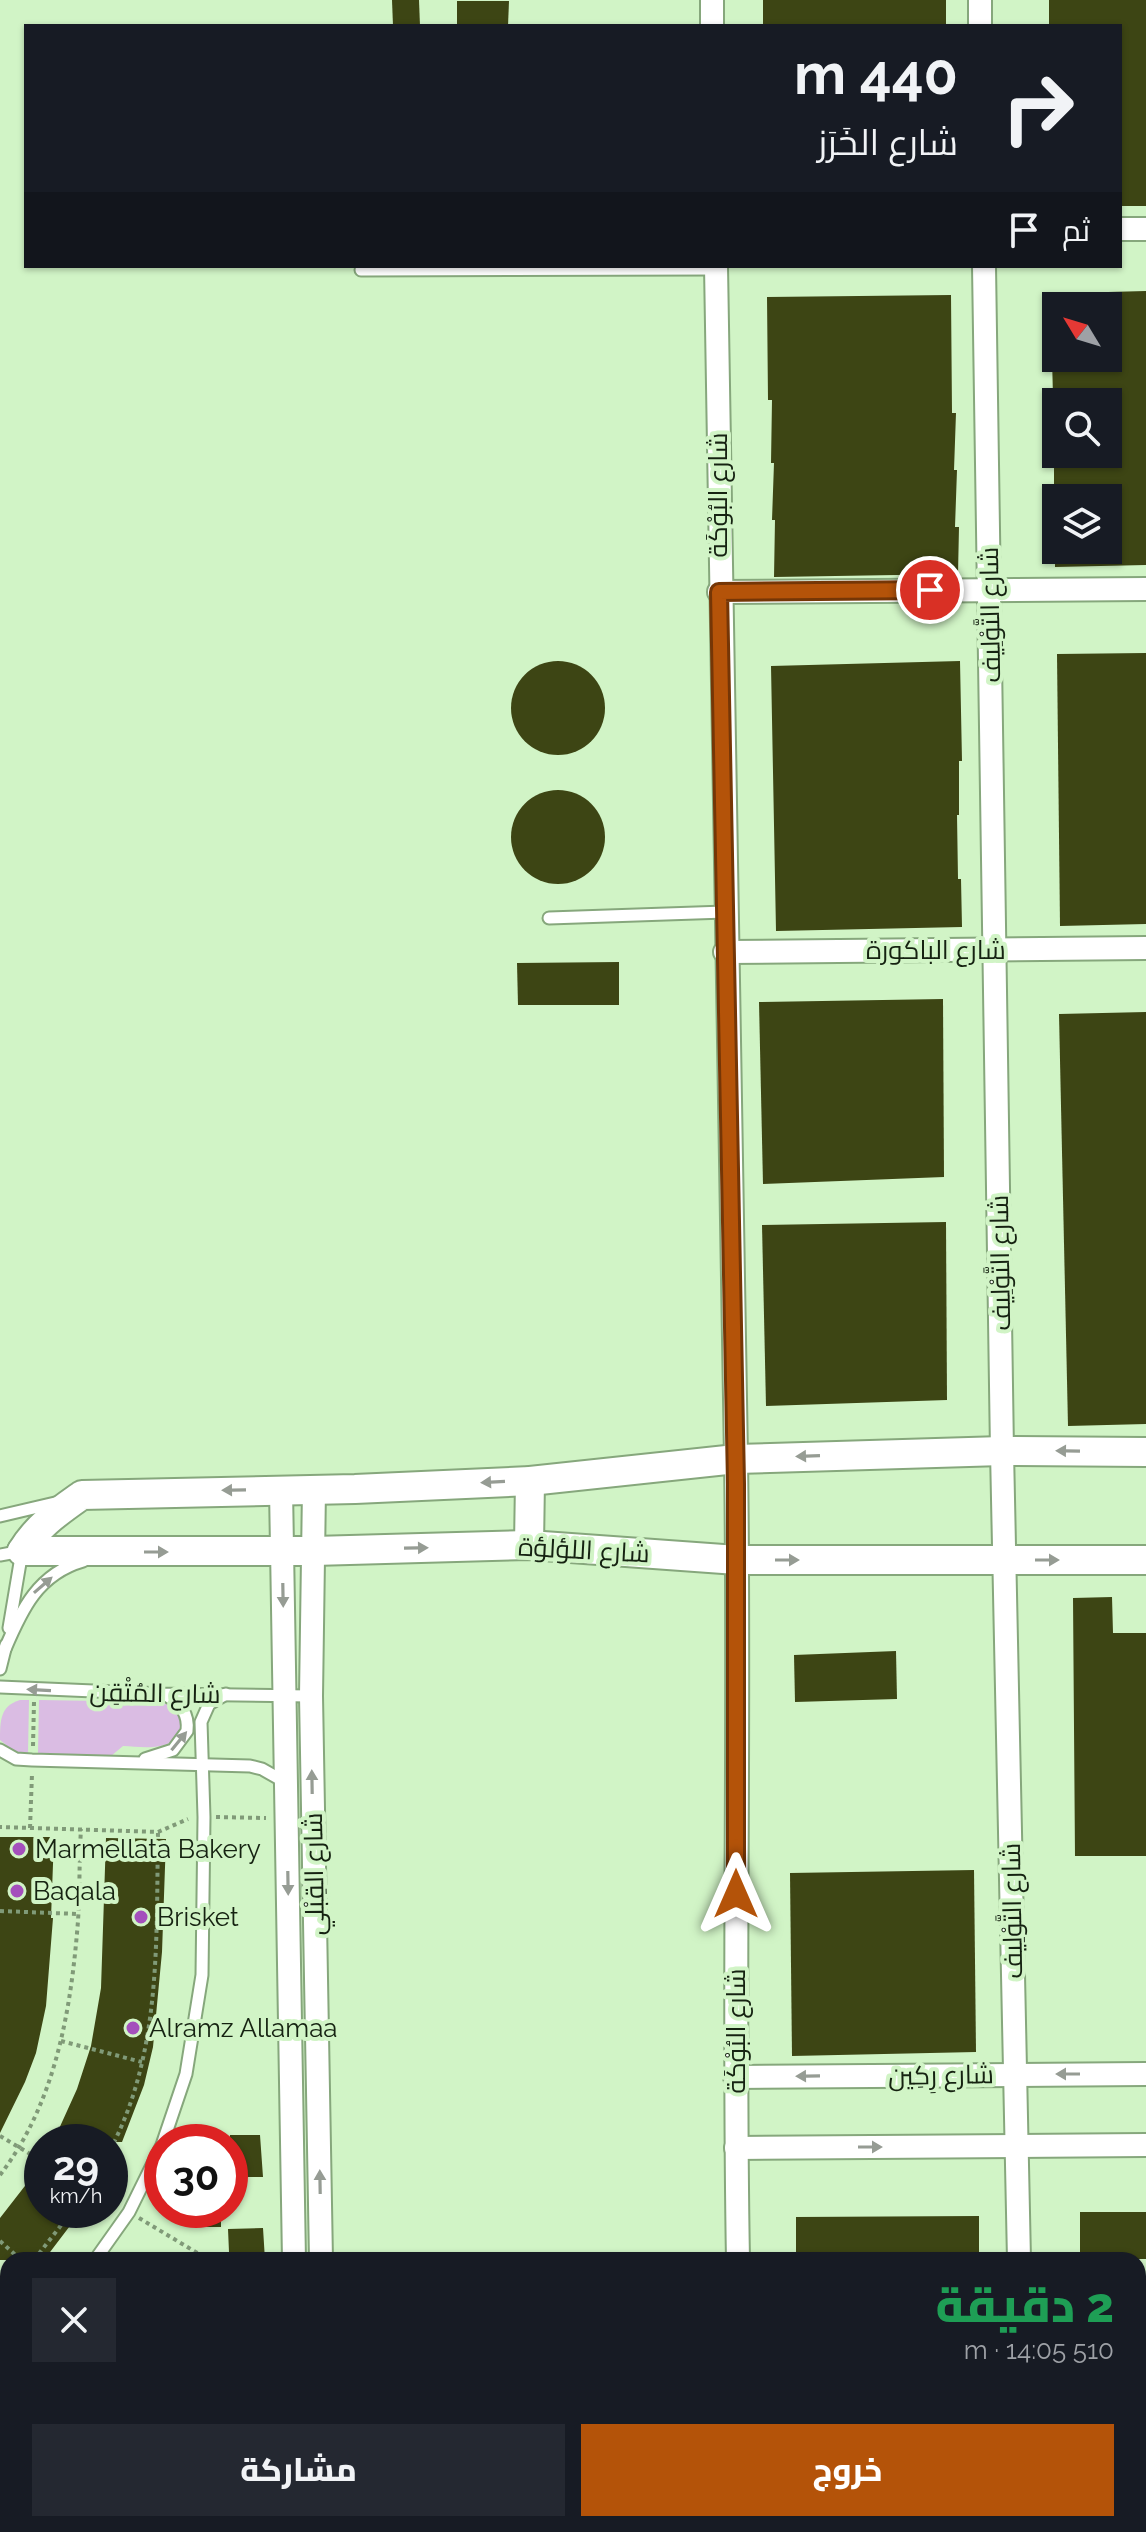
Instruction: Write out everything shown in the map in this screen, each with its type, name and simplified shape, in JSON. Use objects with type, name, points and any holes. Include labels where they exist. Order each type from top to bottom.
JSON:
[{"type":"street","points":[[712,0],[712,24]]},
{"type":"street","points":[[980,0],[980,24]]},
{"type":"street","points":[[1122,229],[1146,229]]},
{"type":"street","name":"شارع البُوْكَة","points":[[716,268],[725,952],[736,1459],[735,2077],[738,2252]]},
{"type":"street","name":"شارع التَّوْلِيف","points":[[984,268],[1002,1451],[1019,2252]]},
{"type":"street","points":[[719,592],[1146,589]]},
{"type":"street","name":"شارع الباكورة","points":[[725,952],[1146,948]]},
{"type":"street","points":[[11,1553],[46,1521],[82,1495],[530,1481],[736,1459],[1002,1451],[1146,1452]]},
{"type":"street","points":[[529,1545],[530,1481]]},
{"type":"street","name":"شارع القِبْلي","points":[[281,1489],[294,2252]]},
{"type":"street","name":"شارع القِبْلي","points":[[314,1489],[311,1696],[321,2252]]},
{"type":"street","name":"شارع اللؤلؤة","points":[[11,1553],[314,1551],[529,1545],[737,1560],[1146,1560]]},
{"type":"street","name":"شارع رِكِين","points":[[735,2077],[1146,2074]]},
{"type":"street","points":[[736,2148],[1146,2145]]},
{"type":"lane","points":[[361,270],[598,268]]},
{"type":"lane","points":[[549,918],[725,912]]},
{"type":"lane","points":[[0,1516],[26,1512],[82,1495]]},
{"type":"lane","points":[[0,1669],[5,1649],[11,1553]]},
{"type":"lane","points":[[5,1649],[31,1595],[75,1563],[111,1553]]},
{"type":"lane","name":"شارع المُتْقِن","points":[[0,1687],[311,1696]]},
{"type":"lane","points":[[125,1764],[166,1754],[184,1738],[188,1724],[184,1710],[164,1694]]},
{"type":"lane","points":[[170,2124],[186,2074],[202,1975],[204,1817],[201,1722],[209,1704],[226,1694]]},
{"type":"lane","points":[[0,1750],[16,1759],[250,1766],[286,1782]]},
{"type":"lane","points":[[101,2252],[129,2212],[144,2182]]},
{"type":"path","points":[[0,1829],[158,1832],[192,1817]]},
{"type":"path","points":[[213,1817],[266,1818]]},
{"type":"path","points":[[0,2175],[19,2148],[44,2099],[61,2041],[78,1914],[81,1829]]},
{"type":"path","points":[[121,2124],[142,2062],[153,1996],[158,1832]]},
{"type":"path","points":[[0,1911],[78,1914]]},
{"type":"path","points":[[61,2041],[142,2062]]},
{"type":"path","points":[[0,2136],[24,2151]]},
{"type":"path","points":[[137,2217],[196,2252]]},
{"type":"path","points":[[40,2252],[59,2228]]},
{"type":"shaded area","points":[[20,1700],[29,1700],[28,1753],[15,1752],[0,1740],[5,1710]]},
{"type":"shaded area","points":[[39,1700],[163,1702],[180,1714],[183,1725],[174,1740],[167,1744],[123,1746],[111,1756],[38,1753]]},
{"type":"building","points":[[392,0],[419,0],[420,24],[393,24]]},
{"type":"building","points":[[763,0],[946,0],[946,24],[763,24]]},
{"type":"building","points":[[1049,0],[1146,0],[1146,206],[1122,206],[1122,24],[1049,24]]},
{"type":"building","points":[[457,1],[509,1],[508,24],[457,24]]},
{"type":"building","points":[[1146,291],[1146,565],[1055,567],[1055,564],[1122,564],[1122,484],[1054,484],[1054,468],[1122,468],[1122,388],[1053,388],[1052,372],[1122,372],[1122,292],[1108,292]]},
{"type":"building","points":[[951,295],[958,574],[774,577],[774,463],[771,463],[772,400],[768,400],[767,297]]},
{"type":"building","points":[[1146,653],[1146,924],[1060,926],[1057,654]]},
{"type":"building","points":[[558,661],[576,665],[591,675],[601,690],[605,708],[601,726],[591,741],[576,751],[558,755],[540,751],[525,741],[515,726],[511,708],[515,690],[525,675],[540,665]]},
{"type":"building","points":[[960,661],[962,761],[959,761],[957,815],[962,927],[776,931],[771,666]]},
{"type":"building","points":[[558,790],[576,794],[591,804],[601,819],[605,837],[601,855],[591,870],[576,880],[558,884],[540,880],[525,870],[515,855],[511,837],[515,819],[525,804],[540,794]]},
{"type":"building","points":[[619,962],[619,1005],[518,1005],[517,963]]},
{"type":"building","points":[[943,999],[944,1177],[763,1184],[759,1002]]},
{"type":"building","points":[[1146,1012],[1146,1424],[1068,1426],[1059,1014]]},
{"type":"building","points":[[946,1222],[947,1400],[766,1406],[762,1225]]},
{"type":"building","points":[[1112,1597],[1113,1633],[1146,1633],[1146,1856],[1075,1856],[1073,1598]]},
{"type":"building","points":[[896,1651],[897,1699],[795,1702],[794,1655]]},
{"type":"building","points":[[0,1837],[54,1837],[53,1918],[46,2006],[36,2053],[0,2133]]},
{"type":"building","points":[[106,1838],[166,1839],[162,1952],[153,2047],[144,2085],[128,2126],[128,2124],[61,2124],[91,2046],[101,1988]]},
{"type":"building","points":[[974,1870],[976,2052],[792,2056],[790,1873]]},
{"type":"building","points":[[248,2135],[260,2135],[263,2177],[248,2177]]},
{"type":"building","points":[[24,2187],[24,2228],[68,2228],[50,2252],[0,2252],[0,2218]]},
{"type":"building","points":[[1080,2212],[1146,2212],[1146,2252],[1080,2252]]},
{"type":"building","points":[[979,2216],[979,2252],[796,2252],[796,2217]]},
{"type":"building","points":[[263,2228],[264,2252],[229,2252],[228,2229]]},
{"type":"place","name":"Marmellata Bakery","points":[[19,1849]]},
{"type":"place","name":"Baqala","points":[[17,1891]]},
{"type":"place","name":"Brisket","points":[[141,1917]]},
{"type":"place","name":"Alramz Allamaa","points":[[133,2028]]},
{"type":"route","points":[[736,1894],[736,1484],[719,592],[930,590]]}]
